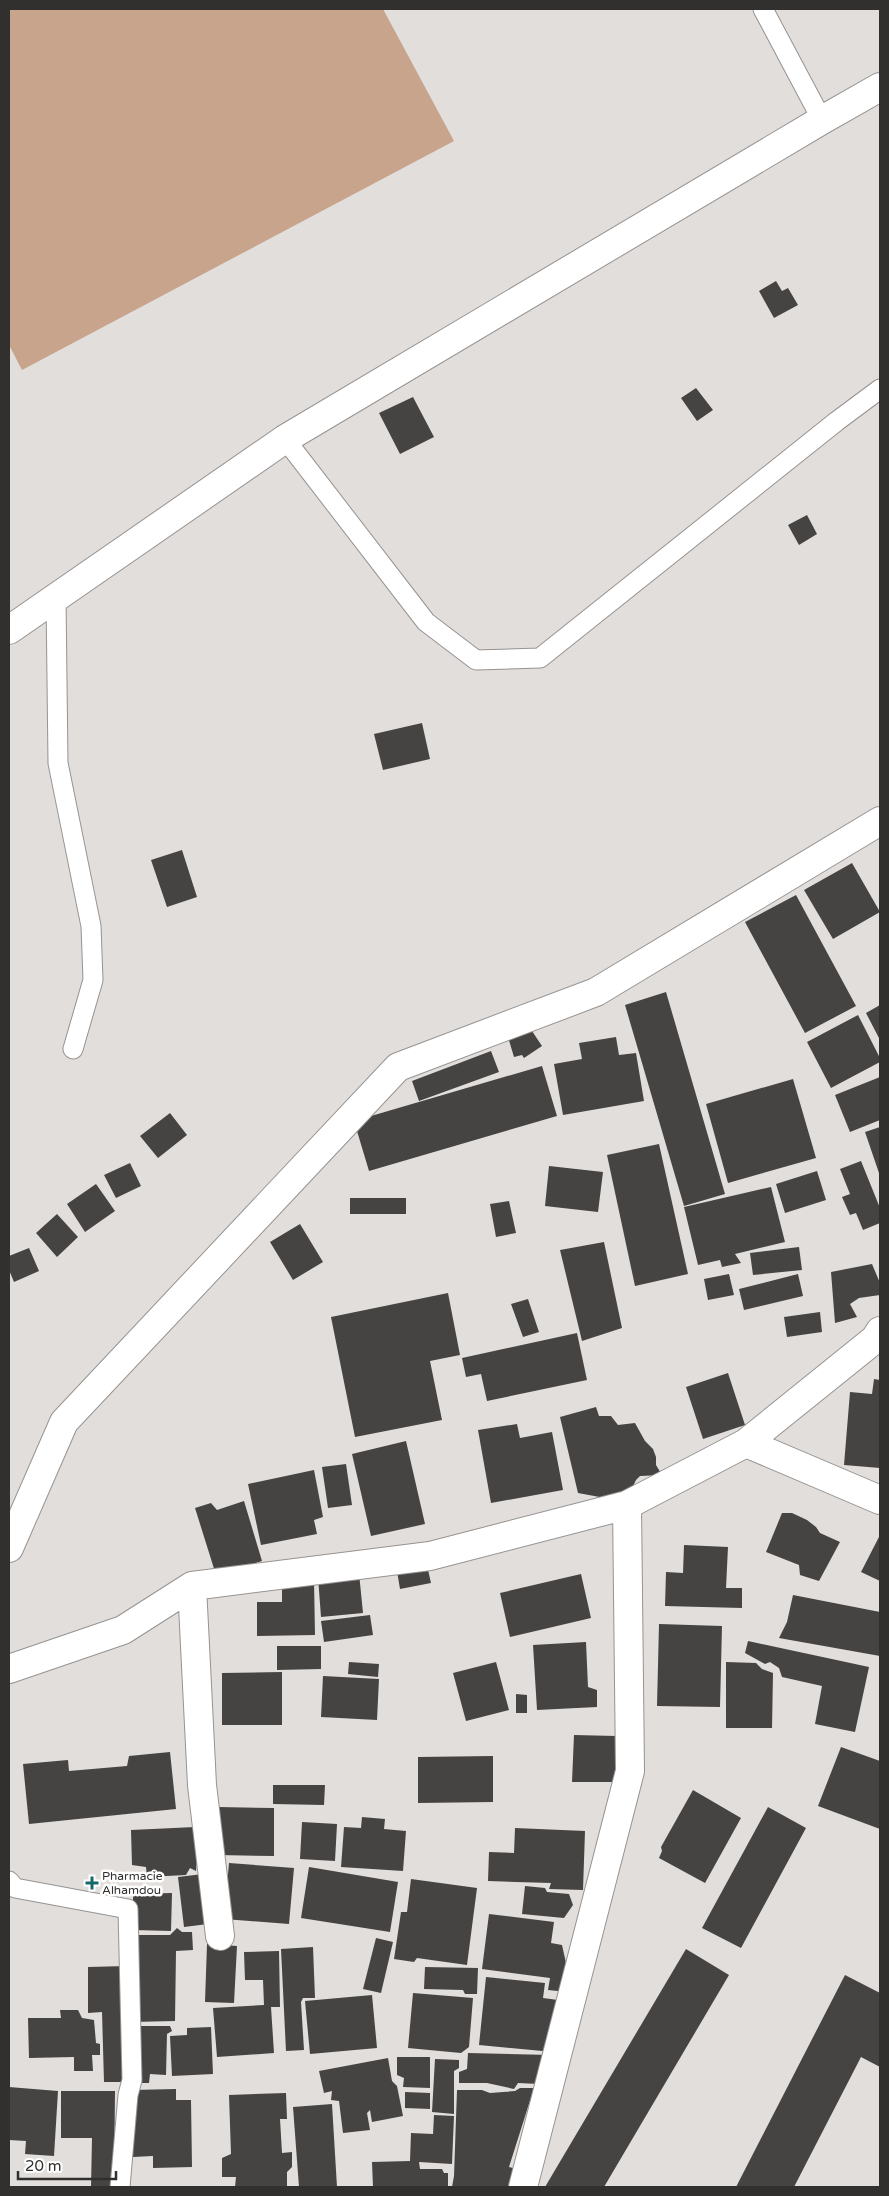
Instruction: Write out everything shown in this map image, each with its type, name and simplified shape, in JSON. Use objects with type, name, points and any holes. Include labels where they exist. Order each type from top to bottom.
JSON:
[{"type":"street","points":[[9,630],[286,439],[880,87]]},
{"type":"street","points":[[9,1548],[64,1422],[398,1067],[596,992],[880,821]]},
{"type":"street","points":[[9,1669],[123,1630],[192,1586],[430,1556],[627,1506],[746,1443],[875,1339],[880,1331]]},
{"type":"street","points":[[746,1443],[880,1500]]},
{"type":"street","points":[[523,2187],[630,1772],[627,1506]]},
{"type":"street","points":[[192,1586],[202,1785],[220,1936]]},
{"type":"lane","points":[[763,9],[822,120]]},
{"type":"lane","points":[[286,439],[426,622],[476,660],[540,658],[837,421],[880,389]]},
{"type":"lane","points":[[56,598],[58,764],[91,926],[93,980],[73,1049]]},
{"type":"lane","points":[[9,1881],[15,1888],[128,1909],[132,2080],[128,2095],[120,2187]]},
{"type":"shaded area","points":[[9,9],[383,9],[454,141],[22,370],[9,345]]},
{"type":"building","points":[[776,281],[782,291],[788,288],[798,305],[774,318],[759,291]]},
{"type":"building","points":[[696,388],[713,410],[697,421],[681,398]]},
{"type":"building","points":[[413,397],[434,437],[400,454],[379,413]]},
{"type":"building","points":[[807,515],[817,534],[799,545],[788,525]]},
{"type":"building","points":[[422,723],[430,759],[383,770],[374,734]]},
{"type":"building","points":[[182,850],[197,897],[167,907],[151,860]]},
{"type":"building","points":[[852,863],[880,912],[833,939],[804,890]]},
{"type":"building","points":[[796,895],[856,1006],[805,1033],[745,922]]},
{"type":"building","points":[[666,992],[725,1194],[684,1206],[625,1005]]},
{"type":"building","points":[[880,1005],[880,1040],[866,1013]]},
{"type":"building","points":[[858,1015],[880,1058],[880,1062],[831,1088],[807,1042]]},
{"type":"building","points":[[532,1031],[542,1046],[524,1058],[522,1055],[514,1057],[508,1037]]},
{"type":"building","points":[[616,1037],[619,1055],[636,1053],[644,1101],[563,1115],[554,1064],[582,1059],[579,1043]]},
{"type":"building","points":[[491,1051],[499,1072],[419,1101],[412,1081]]},
{"type":"building","points":[[542,1066],[557,1116],[369,1171],[354,1121]]},
{"type":"building","points":[[880,1077],[880,1120],[850,1132],[835,1095]]},
{"type":"building","points":[[793,1079],[816,1158],[728,1183],[706,1104]]},
{"type":"building","points":[[170,1113],[187,1135],[158,1158],[140,1136]]},
{"type":"building","points":[[880,1127],[880,1176],[865,1132]]},
{"type":"building","points":[[659,1144],[688,1274],[635,1286],[607,1155]]},
{"type":"building","points":[[861,1161],[880,1208],[880,1223],[863,1230],[856,1213],[850,1215],[842,1197],[850,1194],[840,1169]]},
{"type":"building","points":[[130,1163],[141,1186],[116,1198],[104,1175]]},
{"type":"building","points":[[549,1166],[603,1172],[598,1212],[545,1206]]},
{"type":"building","points":[[817,1171],[826,1200],[785,1213],[776,1184]]},
{"type":"building","points":[[96,1184],[115,1211],[85,1232],[67,1204]]},
{"type":"building","points":[[771,1187],[785,1242],[735,1254],[741,1263],[722,1267],[720,1260],[698,1265],[684,1207]]},
{"type":"building","points":[[350,1198],[406,1198],[406,1214],[350,1214]]},
{"type":"building","points":[[509,1201],[516,1233],[496,1237],[490,1204]]},
{"type":"building","points":[[57,1214],[78,1237],[57,1257],[36,1233]]},
{"type":"building","points":[[300,1224],[323,1262],[293,1280],[270,1242]]},
{"type":"building","points":[[604,1242],[622,1328],[582,1341],[560,1250]]},
{"type":"building","points":[[799,1247],[802,1270],[753,1275],[750,1253]]},
{"type":"building","points":[[29,1248],[39,1271],[14,1282],[9,1270],[9,1256]]},
{"type":"building","points":[[872,1264],[880,1283],[880,1295],[859,1298],[850,1304],[857,1317],[835,1323],[831,1272]]},
{"type":"building","points":[[729,1274],[734,1295],[708,1300],[704,1279]]},
{"type":"building","points":[[798,1274],[803,1296],[744,1310],[739,1289]]},
{"type":"building","points":[[448,1293],[460,1355],[430,1361],[442,1420],[355,1437],[331,1317]]},
{"type":"building","points":[[528,1299],[539,1332],[523,1337],[511,1304]]},
{"type":"building","points":[[820,1312],[822,1332],[787,1337],[784,1317]]},
{"type":"building","points":[[577,1333],[587,1380],[487,1401],[481,1374],[466,1377],[462,1358]]},
{"type":"building","points":[[728,1373],[745,1425],[703,1439],[686,1387]]},
{"type":"building","points":[[874,1379],[880,1380],[880,1468],[844,1465],[850,1392],[872,1394]]},
{"type":"building","points":[[596,1407],[599,1416],[611,1416],[618,1425],[635,1423],[645,1441],[653,1449],[656,1465],[662,1475],[640,1476],[629,1494],[605,1498],[578,1493],[560,1417]]},
{"type":"building","points":[[517,1424],[520,1438],[552,1432],[563,1490],[491,1503],[478,1430]]},
{"type":"building","points":[[406,1441],[425,1524],[371,1536],[352,1454]]},
{"type":"building","points":[[346,1464],[352,1505],[328,1508],[322,1467]]},
{"type":"building","points":[[314,1470],[323,1517],[314,1520],[317,1534],[261,1545],[248,1484]]},
{"type":"building","points":[[244,1501],[262,1561],[216,1575],[195,1508],[211,1503],[217,1510]]},
{"type":"building","points":[[782,1513],[792,1513],[807,1520],[820,1533],[840,1542],[819,1581],[800,1575],[799,1565],[766,1552]]},
{"type":"building","points":[[880,1535],[880,1581],[861,1572]]},
{"type":"building","points":[[684,1545],[728,1547],[726,1588],[742,1588],[742,1608],[665,1606],[666,1572],[683,1573]]},
{"type":"building","points":[[427,1565],[431,1583],[400,1589],[397,1571]]},
{"type":"building","points":[[359,1573],[363,1613],[321,1617],[318,1577]]},
{"type":"building","points":[[581,1574],[591,1618],[510,1637],[500,1593]]},
{"type":"building","points":[[282,1580],[314,1580],[315,1635],[257,1636],[257,1602],[282,1602]]},
{"type":"building","points":[[793,1595],[880,1612],[880,1656],[779,1638],[787,1622]]},
{"type":"building","points":[[370,1615],[373,1635],[324,1642],[321,1621]]},
{"type":"building","points":[[659,1624],[722,1626],[720,1707],[657,1706]]},
{"type":"building","points":[[748,1641],[869,1667],[855,1732],[815,1724],[822,1686],[782,1677],[779,1668],[770,1662],[765,1664],[745,1653]]},
{"type":"building","points":[[586,1642],[588,1687],[597,1690],[597,1707],[537,1710],[533,1645]]},
{"type":"building","points":[[277,1646],[321,1646],[321,1669],[277,1670]]},
{"type":"building","points":[[349,1662],[379,1664],[378,1677],[348,1674]]},
{"type":"building","points":[[496,1662],[509,1710],[466,1721],[453,1673]]},
{"type":"building","points":[[726,1662],[756,1663],[762,1669],[773,1673],[772,1728],[726,1728]]},
{"type":"building","points":[[282,1672],[282,1725],[222,1725],[222,1673]]},
{"type":"building","points":[[323,1676],[379,1679],[377,1720],[321,1717]]},
{"type":"building","points":[[516,1694],[527,1695],[527,1713],[516,1713]]},
{"type":"building","points":[[574,1735],[616,1736],[615,1782],[572,1782]]},
{"type":"building","points":[[841,1747],[880,1761],[880,1829],[818,1806]]},
{"type":"building","points":[[170,1752],[176,1809],[29,1824],[23,1764],[68,1760],[69,1771],[127,1766],[129,1756]]},
{"type":"building","points":[[493,1756],[493,1802],[418,1803],[418,1757]]},
{"type":"building","points":[[273,1785],[325,1785],[324,1805],[273,1804]]},
{"type":"building","points":[[693,1790],[741,1818],[705,1883],[659,1858],[662,1851],[661,1847]]},
{"type":"building","points":[[218,1807],[274,1808],[274,1856],[218,1855]]},
{"type":"building","points":[[768,1807],[806,1828],[741,1948],[702,1928]]},
{"type":"building","points":[[362,1817],[385,1819],[384,1829],[406,1831],[403,1871],[341,1867],[344,1827],[361,1828]]},
{"type":"building","points":[[302,1822],[337,1824],[335,1861],[300,1859]]},
{"type":"building","points":[[195,1827],[202,1854],[197,1860],[196,1871],[190,1868],[186,1875],[147,1877],[146,1867],[132,1865],[131,1830]]},
{"type":"building","points":[[515,1828],[585,1831],[583,1890],[549,1889],[551,1883],[488,1881],[489,1852],[514,1853]]},
{"type":"building","points":[[229,1863],[294,1868],[289,1924],[224,1919]]},
{"type":"building","points":[[309,1867],[398,1882],[390,1932],[301,1918]]},
{"type":"building","points":[[203,1874],[208,1924],[184,1927],[178,1877]]},
{"type":"building","points":[[411,1879],[477,1888],[467,1965],[417,1958],[414,1962],[394,1959],[401,1912],[407,1912]]},
{"type":"building","points":[[525,1886],[545,1888],[547,1892],[569,1894],[573,1905],[564,1918],[522,1914]]},
{"type":"building","points":[[172,1893],[171,1931],[133,1930],[133,1894]]},
{"type":"building","points":[[489,1914],[554,1922],[551,1943],[562,1945],[568,1972],[558,1991],[548,1990],[550,1978],[482,1969]]},
{"type":"building","points":[[177,1928],[182,1932],[192,1932],[193,1950],[176,1951],[175,2021],[132,2022],[131,1935],[170,1935]]},
{"type":"building","points":[[376,1938],[393,1942],[381,1993],[363,1989]]},
{"type":"building","points":[[207,1944],[237,1946],[234,2003],[205,2002]]},
{"type":"building","points":[[313,1947],[315,1998],[303,1998],[301,2002],[304,2050],[286,2051],[281,1949]]},
{"type":"building","points":[[686,1949],[729,1975],[604,2187],[545,2187]]},
{"type":"building","points":[[279,1951],[280,2007],[271,2007],[274,2053],[217,2057],[213,2008],[264,2005],[263,1980],[245,1980],[244,1952]]},
{"type":"building","points":[[127,1966],[129,2082],[104,2082],[102,2012],[88,2013],[88,1967]]},
{"type":"building","points":[[425,1967],[478,1968],[477,1994],[465,1994],[463,1990],[424,1989]]},
{"type":"building","points":[[845,1975],[880,1993],[880,2067],[861,2057],[794,2187],[736,2187]]},
{"type":"building","points":[[486,1977],[545,1983],[543,1998],[558,2000],[553,2052],[479,2045]]},
{"type":"building","points":[[413,1993],[473,1998],[469,2047],[461,2053],[408,2048]]},
{"type":"building","points":[[372,1995],[377,2048],[310,2054],[305,2001]]},
{"type":"building","points":[[60,2010],[78,2010],[82,2018],[94,2020],[96,2043],[100,2044],[100,2055],[92,2055],[93,2071],[74,2071],[74,2057],[29,2058],[28,2018],[61,2018]]},
{"type":"building","points":[[135,2026],[170,2026],[172,2031],[167,2034],[166,2075],[150,2074],[149,2083],[134,2083]]},
{"type":"building","points":[[211,2027],[213,2074],[172,2076],[170,2036],[187,2035],[187,2028]]},
{"type":"building","points":[[468,2053],[551,2055],[539,2084],[518,2083],[514,2089],[487,2083],[459,2083],[459,2072],[467,2069]]},
{"type":"building","points":[[397,2057],[430,2057],[430,2088],[403,2087],[404,2078],[397,2075]]},
{"type":"building","points":[[388,2058],[392,2081],[397,2086],[403,2116],[372,2122],[370,2110],[367,2113],[370,2130],[343,2133],[339,2101],[331,2100],[332,2091],[324,2093],[319,2071]]},
{"type":"building","points":[[435,2059],[459,2060],[459,2068],[454,2071],[454,2114],[432,2112]]},
{"type":"building","points":[[9,2087],[58,2091],[54,2156],[25,2154],[26,2141],[9,2140]]},
{"type":"building","points":[[520,2088],[534,2088],[509,2167],[517,2169],[518,2175],[509,2187],[452,2187],[457,2090],[482,2090],[490,2093],[515,2091]]},
{"type":"building","points":[[176,2089],[176,2100],[191,2100],[192,2167],[153,2168],[153,2156],[133,2157],[132,2090]]},
{"type":"building","points":[[61,2091],[115,2091],[114,2187],[91,2187],[92,2138],[61,2138]]},
{"type":"building","points":[[405,2092],[430,2093],[430,2109],[405,2108]]},
{"type":"building","points":[[286,2093],[287,2119],[280,2119],[282,2153],[292,2152],[292,2167],[287,2172],[287,2187],[235,2187],[236,2177],[222,2177],[222,2158],[231,2154],[229,2095]]},
{"type":"building","points":[[332,2104],[337,2187],[299,2187],[293,2107]]},
{"type":"building","points":[[434,2115],[454,2116],[452,2164],[419,2162],[420,2169],[442,2169],[444,2173],[448,2173],[448,2187],[373,2187],[372,2162],[410,2161],[411,2133],[433,2134]]},
{"type":"place","name":"Pharmacie Alhamdou","points":[[92,1883]]}]
